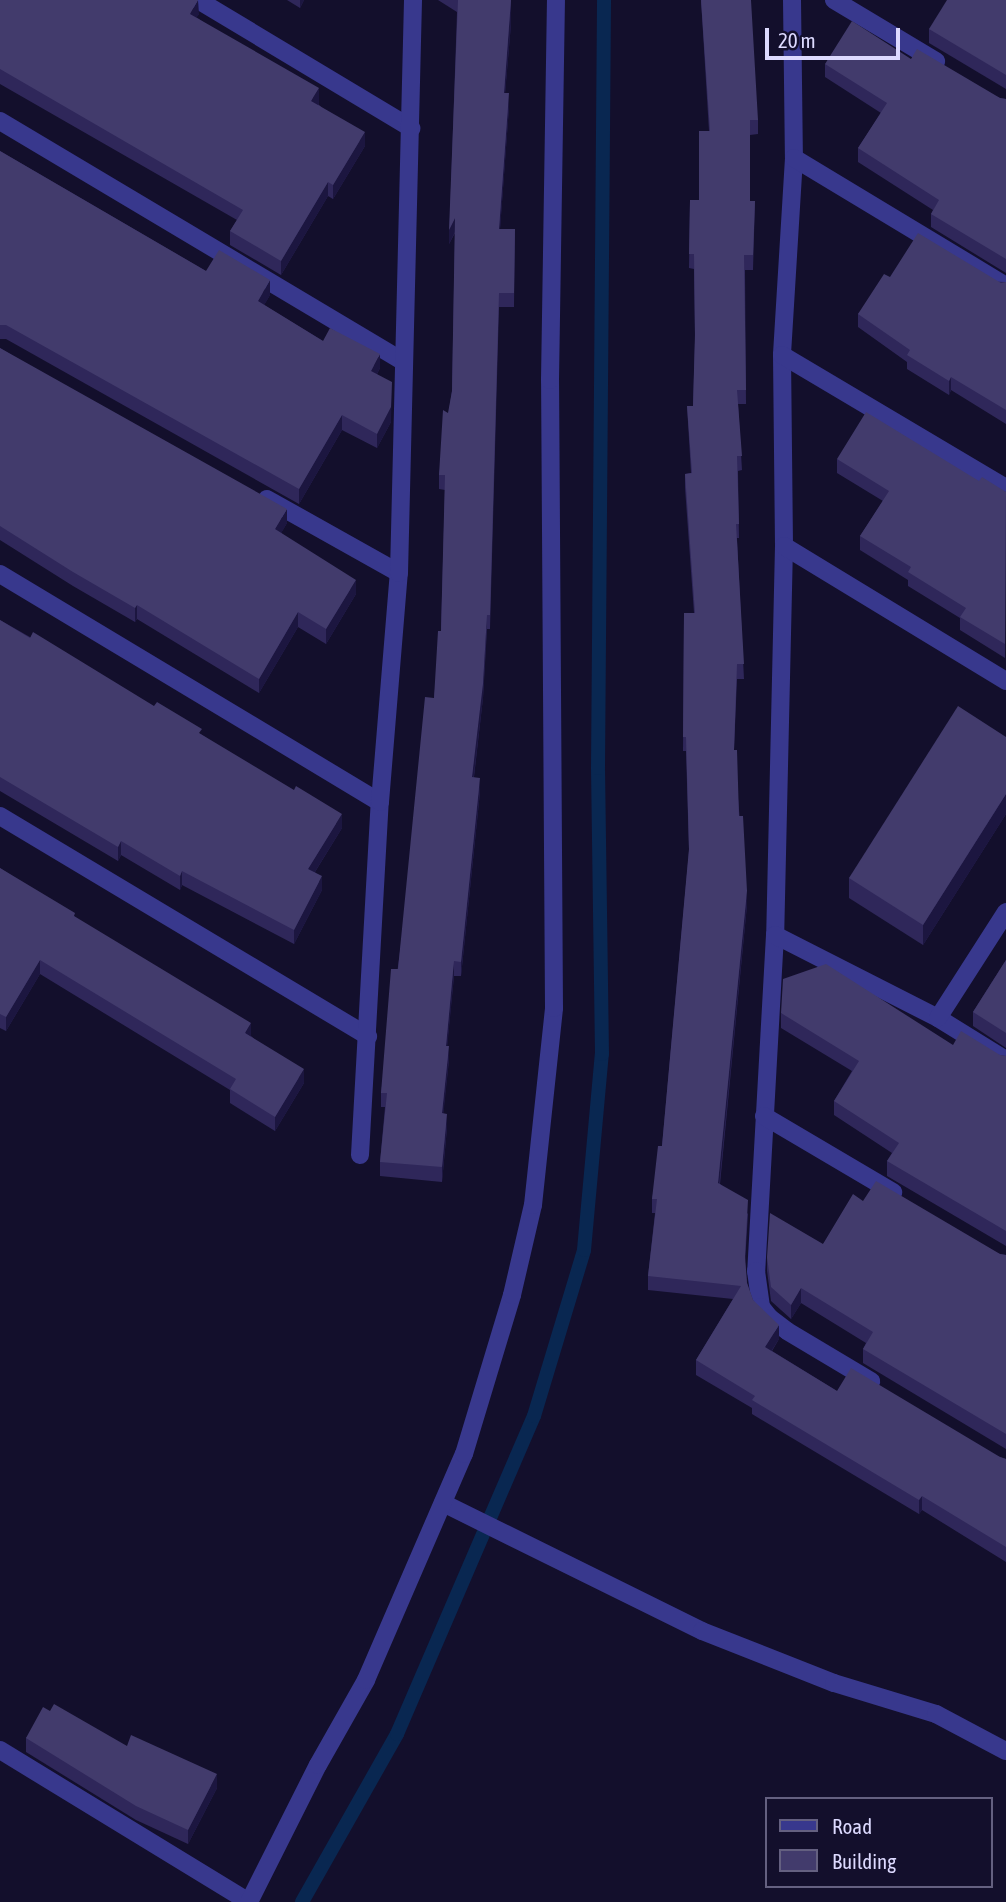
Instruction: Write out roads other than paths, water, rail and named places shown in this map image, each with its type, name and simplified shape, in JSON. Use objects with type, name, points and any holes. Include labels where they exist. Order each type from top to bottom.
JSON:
[{"type":"street","points":[[198,0],[411,128]]},
{"type":"street","points":[[360,1155],[380,802],[399,573],[413,0]]},
{"type":"street","points":[[0,1749],[249,1902],[318,1765],[366,1680],[464,1454],[504,1321],[533,1205],[554,1008],[551,380],[556,0]]},
{"type":"street","points":[[792,0],[794,158],[782,355],[784,547],[775,936],[756,1271],[761,1307],[787,1331],[891,1393]]},
{"type":"street","points":[[834,0],[948,68]]},
{"type":"street","points":[[0,121],[403,361]]},
{"type":"street","points":[[794,158],[1006,286]]},
{"type":"street","points":[[782,355],[1006,488]]},
{"type":"street","points":[[254,492],[399,573]]},
{"type":"street","points":[[784,547],[1006,681]]},
{"type":"street","points":[[0,574],[380,802]]},
{"type":"street","points":[[0,816],[368,1035]]},
{"type":"street","points":[[938,1018],[1006,912]]},
{"type":"street","points":[[775,936],[938,1018],[1006,1060]]},
{"type":"street","points":[[764,1116],[914,1205]]},
{"type":"street","points":[[443,1503],[702,1632],[834,1683],[936,1714],[1006,1751]]},
{"type":"waterway","points":[[302,1902],[397,1734],[534,1416],[584,1250],[602,1054],[598,768],[604,0]]}]
